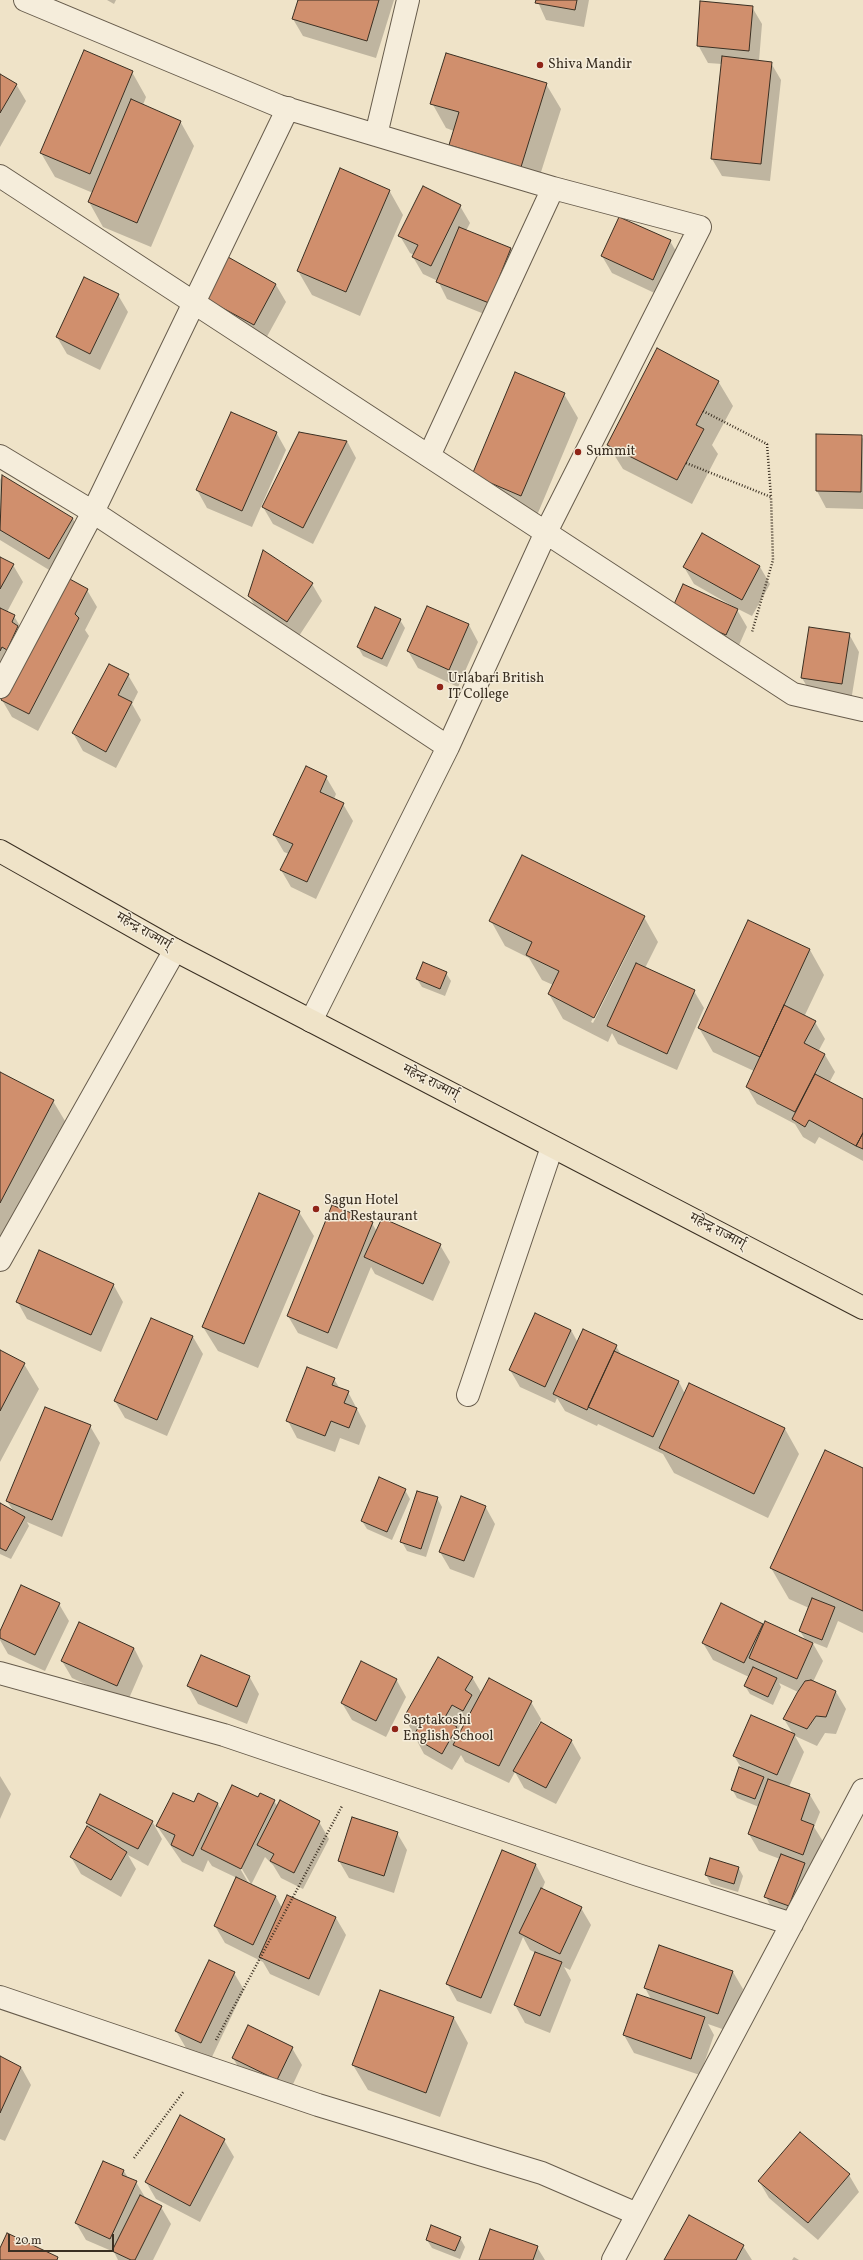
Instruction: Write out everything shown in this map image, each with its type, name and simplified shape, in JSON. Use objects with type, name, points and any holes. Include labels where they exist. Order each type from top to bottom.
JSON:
[{"type":"highway","name":"महेन्द्र राज्मार्ग्","points":[[0,851],[175,950],[863,1308]]},
{"type":"street","points":[[25,0],[288,108],[553,188],[700,227],[546,532],[448,747],[311,1021]]},
{"type":"street","points":[[376,135],[408,0]]},
{"type":"street","points":[[0,687],[93,512],[193,302],[288,108]]},
{"type":"street","points":[[0,176],[793,694],[863,710]]},
{"type":"street","points":[[429,456],[553,188]]},
{"type":"street","points":[[0,456],[93,512],[448,747]]},
{"type":"street","points":[[0,1260],[175,950]]},
{"type":"street","points":[[468,1395],[552,1147]]},
{"type":"street","points":[[0,1673],[224,1734],[638,1875],[792,1924]]},
{"type":"street","points":[[613,2260],[863,1790]]},
{"type":"street","points":[[0,1997],[318,2105],[542,2173],[637,2214]]},
{"type":"path","points":[[703,412],[767,444],[771,497],[773,560],[744,662]]},
{"type":"path","points":[[686,463],[771,497]]},
{"type":"path","points":[[134,2158],[202,2066],[356,1780]]},
{"type":"building","points":[[298,0],[379,0],[367,41],[292,19]]},
{"type":"building","points":[[536,0],[577,0],[575,10],[535,3]]},
{"type":"building","points":[[700,1],[753,6],[749,51],[697,46]]},
{"type":"building","points":[[84,50],[133,71],[90,174],[40,153]]},
{"type":"building","points":[[446,53],[547,83],[521,167],[449,145],[459,112],[430,104]]},
{"type":"building","points":[[722,56],[772,62],[761,164],[711,159]]},
{"type":"building","points":[[0,74],[17,84],[0,113]]},
{"type":"building","points":[[131,99],[181,121],[137,223],[88,202]]},
{"type":"building","points":[[340,168],[390,190],[346,292],[297,271]]},
{"type":"building","points":[[423,186],[461,205],[431,266],[412,257],[418,245],[398,236]]},
{"type":"building","points":[[619,217],[671,240],[653,280],[601,256]]},
{"type":"building","points":[[459,227],[511,248],[489,303],[436,282]]},
{"type":"building","points":[[228,257],[276,284],[254,325],[206,299]]},
{"type":"building","points":[[84,277],[119,294],[90,354],[56,337]]},
{"type":"building","points":[[657,348],[719,381],[696,425],[704,429],[677,480],[607,445]]},
{"type":"building","points":[[515,372],[565,393],[521,496],[472,475]]},
{"type":"building","points":[[231,412],[277,432],[242,511],[196,490]]},
{"type":"building","points":[[299,432],[347,441],[303,528],[262,507]]},
{"type":"building","points":[[816,434],[862,435],[861,492],[816,491]]},
{"type":"building","points":[[2,475],[73,518],[49,559],[0,530]]},
{"type":"building","points":[[702,533],[760,566],[742,600],[683,567]]},
{"type":"building","points":[[263,550],[313,583],[287,622],[248,596]]},
{"type":"building","points":[[0,557],[14,564],[0,589]]},
{"type":"building","points":[[66,577],[88,589],[75,614],[79,618],[29,714],[1,700]]},
{"type":"building","points":[[683,584],[738,609],[726,635],[671,611]]},
{"type":"building","points":[[427,606],[469,624],[449,670],[407,651]]},
{"type":"building","points":[[375,607],[401,619],[382,659],[357,647]]},
{"type":"building","points":[[0,608],[15,615],[12,622],[18,626],[7,650],[2,647],[0,651]]},
{"type":"building","points":[[809,627],[850,633],[842,684],[801,678]]},
{"type":"building","points":[[109,664],[129,674],[118,695],[132,702],[106,752],[72,733]]},
{"type":"building","points":[[306,766],[327,776],[320,792],[344,803],[307,882],[280,870],[293,844],[273,835]]},
{"type":"building","points":[[522,855],[645,916],[594,1018],[548,994],[559,971],[526,955],[532,942],[489,921]]},
{"type":"building","points":[[748,920],[810,949],[760,1057],[698,1028]]},
{"type":"building","points":[[423,962],[447,972],[440,989],[416,979]]},
{"type":"building","points":[[636,963],[695,990],[667,1054],[607,1026]]},
{"type":"building","points":[[784,1005],[816,1021],[804,1043],[825,1054],[795,1112],[746,1087]]},
{"type":"building","points":[[0,1072],[54,1100],[0,1203]]},
{"type":"building","points":[[815,1074],[863,1099],[863,1133],[856,1146],[809,1120],[805,1127],[792,1119]]},
{"type":"building","points":[[863,1133],[863,1149],[856,1146]]},
{"type":"building","points":[[259,1193],[300,1211],[244,1344],[202,1327]]},
{"type":"building","points":[[332,1205],[373,1222],[328,1333],[287,1316]]},
{"type":"building","points":[[382,1218],[441,1244],[423,1284],[364,1257]]},
{"type":"building","points":[[39,1250],[114,1284],[91,1335],[16,1302]]},
{"type":"building","points":[[535,1313],[571,1330],[545,1387],[509,1370]]},
{"type":"building","points":[[151,1318],[193,1336],[157,1420],[114,1401]]},
{"type":"building","points":[[583,1329],[617,1345],[587,1410],[553,1394]]},
{"type":"building","points":[[0,1350],[25,1363],[0,1411]]},
{"type":"building","points":[[614,1351],[679,1381],[653,1437],[588,1407]]},
{"type":"building","points":[[307,1367],[335,1378],[332,1385],[349,1391],[344,1403],[357,1408],[349,1428],[331,1421],[325,1436],[286,1421]]},
{"type":"building","points":[[689,1383],[785,1428],[754,1494],[659,1448]]},
{"type":"building","points":[[45,1407],[91,1425],[52,1520],[6,1501]]},
{"type":"building","points":[[825,1450],[863,1468],[863,1611],[770,1568]]},
{"type":"building","points":[[379,1477],[406,1489],[387,1532],[361,1521]]},
{"type":"building","points":[[417,1491],[438,1497],[421,1549],[400,1542]]},
{"type":"building","points":[[461,1496],[486,1506],[464,1561],[439,1552]]},
{"type":"building","points":[[0,1503],[25,1517],[6,1551],[0,1548]]},
{"type":"building","points":[[21,1585],[60,1603],[35,1655],[0,1638],[0,1631]]},
{"type":"building","points":[[812,1598],[835,1607],[822,1640],[799,1631]]},
{"type":"building","points":[[721,1603],[763,1624],[744,1663],[702,1643]]},
{"type":"building","points":[[765,1621],[813,1643],[797,1679],[749,1658]]},
{"type":"building","points":[[79,1622],[134,1648],[117,1686],[61,1661]]},
{"type":"building","points":[[201,1655],[250,1676],[237,1707],[187,1686]]},
{"type":"building","points":[[438,1657],[473,1677],[465,1690],[472,1695],[463,1711],[452,1705],[444,1719],[457,1727],[442,1754],[413,1737],[419,1726],[404,1717]]},
{"type":"building","points":[[361,1661],[397,1679],[376,1721],[341,1703]]},
{"type":"building","points":[[753,1667],[777,1678],[768,1697],[744,1686]]},
{"type":"building","points":[[489,1678],[532,1701],[499,1766],[453,1745]]},
{"type":"building","points":[[811,1680],[836,1691],[826,1717],[816,1716],[807,1729],[783,1719],[805,1681]]},
{"type":"building","points":[[751,1715],[795,1734],[777,1775],[733,1756]]},
{"type":"building","points":[[541,1722],[572,1740],[546,1788],[513,1771]]},
{"type":"building","points":[[739,1767],[764,1777],[755,1799],[731,1790]]},
{"type":"building","points":[[768,1779],[810,1794],[801,1820],[814,1825],[803,1855],[748,1834]]},
{"type":"building","points":[[232,1785],[258,1797],[260,1793],[275,1800],[241,1869],[201,1849]]},
{"type":"building","points":[[173,1793],[194,1802],[198,1793],[218,1803],[193,1856],[171,1845],[175,1835],[156,1826]]},
{"type":"building","points":[[100,1794],[153,1821],[138,1849],[86,1823]]},
{"type":"building","points":[[280,1800],[320,1821],[294,1873],[270,1861],[274,1854],[257,1845]]},
{"type":"building","points":[[352,1817],[398,1832],[384,1876],[338,1861]]},
{"type":"building","points":[[87,1826],[127,1852],[111,1880],[70,1857]]},
{"type":"building","points":[[502,1850],[536,1864],[481,1998],[446,1984]]},
{"type":"building","points":[[781,1854],[805,1863],[789,1906],[764,1897]]},
{"type":"building","points":[[710,1858],[739,1867],[734,1884],[705,1875]]},
{"type":"building","points":[[236,1877],[276,1896],[253,1945],[214,1926]]},
{"type":"building","points":[[541,1888],[582,1907],[560,1954],[519,1933]]},
{"type":"building","points":[[287,1895],[336,1917],[309,1979],[259,1957]]},
{"type":"building","points":[[659,1945],[733,1971],[718,2014],[644,1988]]},
{"type":"building","points":[[535,1952],[562,1962],[540,2016],[514,2005]]},
{"type":"building","points":[[209,1960],[235,1972],[201,2043],[175,2031]]},
{"type":"building","points":[[380,1990],[454,2017],[426,2093],[352,2065]]},
{"type":"building","points":[[637,1994],[705,2017],[691,2059],[623,2035]]},
{"type":"building","points":[[248,2025],[293,2047],[277,2080],[232,2058]]},
{"type":"building","points":[[0,2056],[21,2067],[0,2113]]},
{"type":"building","points":[[180,2115],[225,2139],[190,2206],[145,2182]]},
{"type":"building","points":[[800,2132],[850,2174],[808,2223],[758,2181]]},
{"type":"building","points":[[103,2161],[124,2170],[122,2175],[137,2181],[110,2239],[75,2223]]},
{"type":"building","points":[[140,2195],[162,2206],[135,2260],[131,2260],[112,2251]]},
{"type":"building","points":[[689,2215],[744,2245],[736,2260],[664,2260]]},
{"type":"building","points":[[431,2225],[461,2237],[455,2251],[426,2240]]},
{"type":"building","points":[[490,2229],[538,2246],[533,2260],[479,2260]]},
{"type":"building","points":[[7,2233],[58,2257],[57,2260],[0,2260],[0,2248]]},
{"type":"place","name":"Shiva Mandir","points":[[540,65]]},
{"type":"place","name":"Summit","points":[[578,452]]},
{"type":"place","name":"Urlabari British IT College","points":[[440,687]]},
{"type":"place","name":"Sagun Hotel and Restaurant","points":[[316,1209]]},
{"type":"place","name":"Saptakoshi English School","points":[[395,1729]]}]
